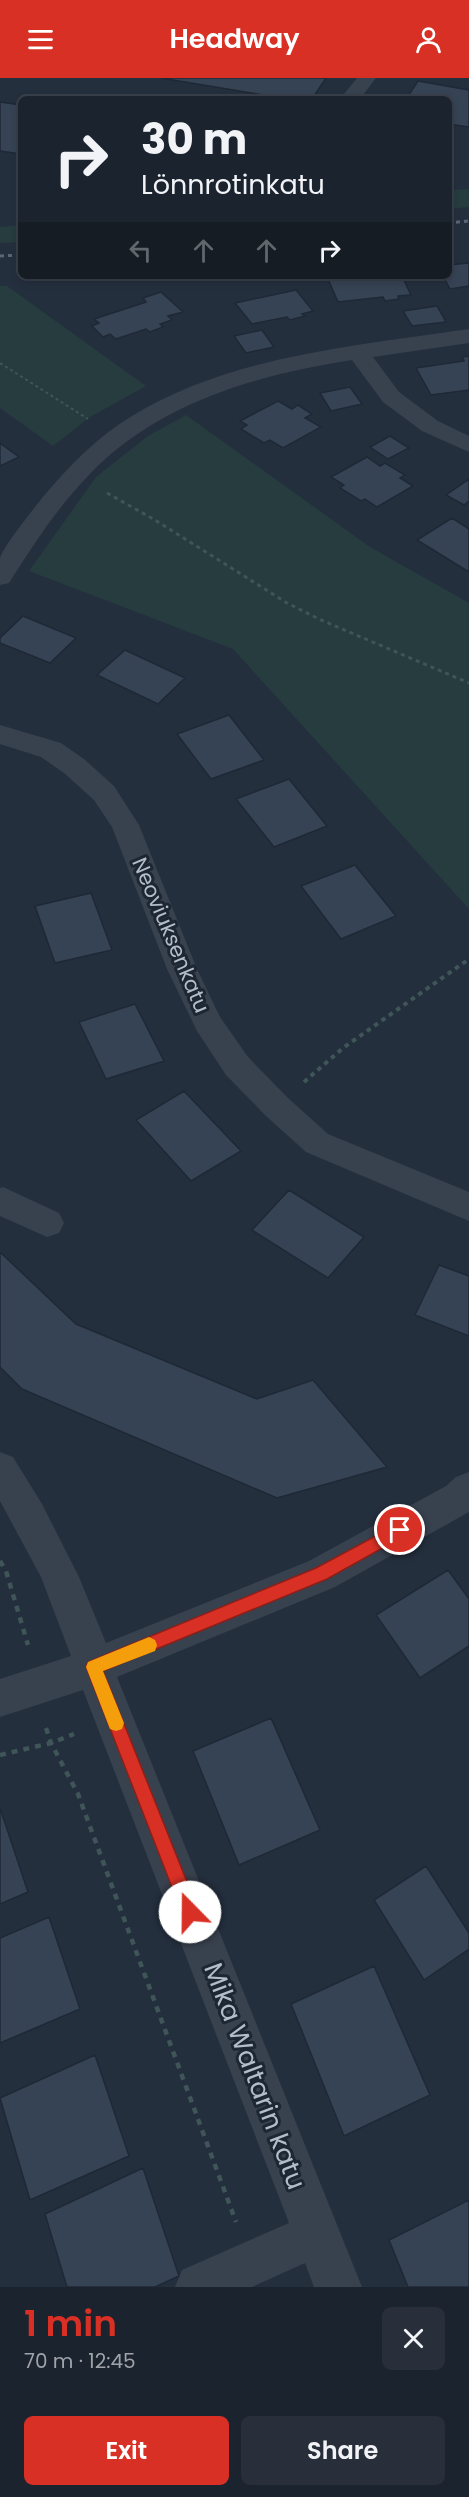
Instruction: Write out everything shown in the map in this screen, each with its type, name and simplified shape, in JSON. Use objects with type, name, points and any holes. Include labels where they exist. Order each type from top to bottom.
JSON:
[{"type":"street","points":[[352,96],[367,78]]},
{"type":"street","points":[[0,578],[20,528],[105,447],[141,420],[188,397],[231,381],[301,363],[469,336]]},
{"type":"street","points":[[359,354],[391,397],[430,426],[469,445]]},
{"type":"street","name":"Neoviuksenkatu","points":[[0,734],[51,750],[74,766],[104,793],[125,825],[182,969],[208,1023],[237,1066],[276,1107],[316,1143],[469,1207]]},
{"type":"street","points":[[0,1202],[3,1201],[47,1223]]},
{"type":"street","name":"Mika Waltarin katu","points":[[0,1469],[16,1492],[48,1551],[78,1616],[94,1667],[338,2287]]},
{"type":"street","points":[[17,1693],[94,1667],[322,1574],[466,1499]]},
{"type":"street","points":[[199,2287],[317,2234]]},
{"type":"path","points":[[0,363],[94,422]]},
{"type":"path","points":[[72,479],[113,496],[287,603],[321,620],[469,683]]},
{"type":"path","points":[[276,1107],[343,1048],[469,959]]},
{"type":"path","points":[[0,1561],[6,1571],[27,1638],[17,1693],[51,1743],[78,1794],[252,2264]]},
{"type":"green space","points":[[469,189],[469,207],[452,209],[452,190]]},
{"type":"green space","points":[[18,225],[18,242],[0,243],[0,227]]},
{"type":"green space","points":[[0,286],[7,286],[146,386],[90,417],[53,446],[0,408]]},
{"type":"green space","points":[[186,415],[370,547],[469,603],[469,909],[233,649],[29,571],[96,477],[148,436]]},
{"type":"building","points":[[161,78],[326,78],[314,96],[269,96]]},
{"type":"building","points":[[418,81],[469,90],[469,127],[452,125],[452,96],[408,96]]},
{"type":"building","points":[[0,102],[18,105],[18,154],[0,151]]},
{"type":"building","points":[[469,263],[469,286],[450,289],[445,279],[452,279],[452,265]]},
{"type":"building","points":[[328,279],[403,279],[411,295],[398,296],[399,299],[385,301],[383,297],[338,302]]},
{"type":"building","points":[[296,290],[313,311],[290,320],[287,317],[252,324],[235,303]]},
{"type":"building","points":[[161,292],[183,312],[168,316],[172,320],[160,324],[163,327],[150,332],[146,329],[116,339],[110,334],[103,337],[92,326],[99,323],[94,319],[146,302],[143,298]]},
{"type":"building","points":[[437,306],[446,322],[412,326],[403,311]]},
{"type":"building","points":[[262,330],[274,347],[246,353],[234,336]]},
{"type":"building","points":[[469,356],[469,390],[431,395],[416,368],[464,361],[462,357]]},
{"type":"building","points":[[350,387],[362,404],[331,411],[320,393]]},
{"type":"building","points":[[278,401],[292,409],[298,405],[312,414],[305,418],[321,427],[283,448],[270,440],[264,443],[241,429],[247,425],[240,421]]},
{"type":"building","points":[[390,436],[409,448],[388,459],[370,447]]},
{"type":"building","points":[[0,443],[19,457],[0,466]]},
{"type":"building","points":[[367,457],[380,466],[385,463],[405,475],[400,478],[413,486],[377,507],[365,499],[361,501],[340,488],[344,485],[331,477]]},
{"type":"building","points":[[469,479],[469,501],[464,505],[446,495]]},
{"type":"building","points":[[452,518],[469,529],[469,572],[417,540]]},
{"type":"building","points":[[23,616],[76,638],[50,663],[0,643],[0,638]]},
{"type":"building","points":[[125,650],[185,678],[158,704],[97,675]]},
{"type":"building","points":[[229,715],[264,760],[211,779],[177,734]]},
{"type":"building","points":[[289,779],[327,826],[274,847],[236,799]]},
{"type":"building","points":[[355,865],[396,916],[341,939],[301,886]]},
{"type":"building","points":[[91,893],[112,950],[55,963],[35,906]]},
{"type":"building","points":[[135,1004],[164,1061],[106,1079],[79,1022]]},
{"type":"building","points":[[184,1091],[241,1151],[191,1181],[136,1120]]},
{"type":"building","points":[[289,1190],[364,1237],[328,1278],[252,1230]]},
{"type":"building","points":[[0,1252],[76,1324],[257,1399],[313,1380],[387,1467],[277,1498],[22,1389],[0,1367]]},
{"type":"building","points":[[439,1265],[469,1276],[469,1336],[415,1315]]},
{"type":"building","points":[[448,1570],[469,1599],[469,1646],[420,1678],[376,1615]]},
{"type":"building","points":[[271,1718],[320,1830],[239,1865],[193,1751]]},
{"type":"building","points":[[0,1808],[28,1892],[0,1904]]},
{"type":"building","points":[[426,1866],[469,1933],[469,1949],[424,1980],[374,1900]]},
{"type":"building","points":[[49,1917],[80,2009],[0,2043],[0,1938]]},
{"type":"building","points":[[374,1966],[430,2095],[344,2136],[291,2004]]},
{"type":"building","points":[[95,2055],[129,2156],[30,2200],[0,2098]]},
{"type":"building","points":[[143,2168],[179,2276],[155,2287],[67,2287],[45,2214]]},
{"type":"building","points":[[469,2200],[469,2287],[408,2287],[389,2240]]},
{"type":"railway","points":[[452,223],[469,221]]},
{"type":"railway","points":[[0,256],[18,255]]},
{"type":"slow traffic","points":[[116,1723],[94,1667],[149,1645]]},
{"type":"route","points":[[190,1912],[94,1667],[322,1574],[400,1530]]}]
